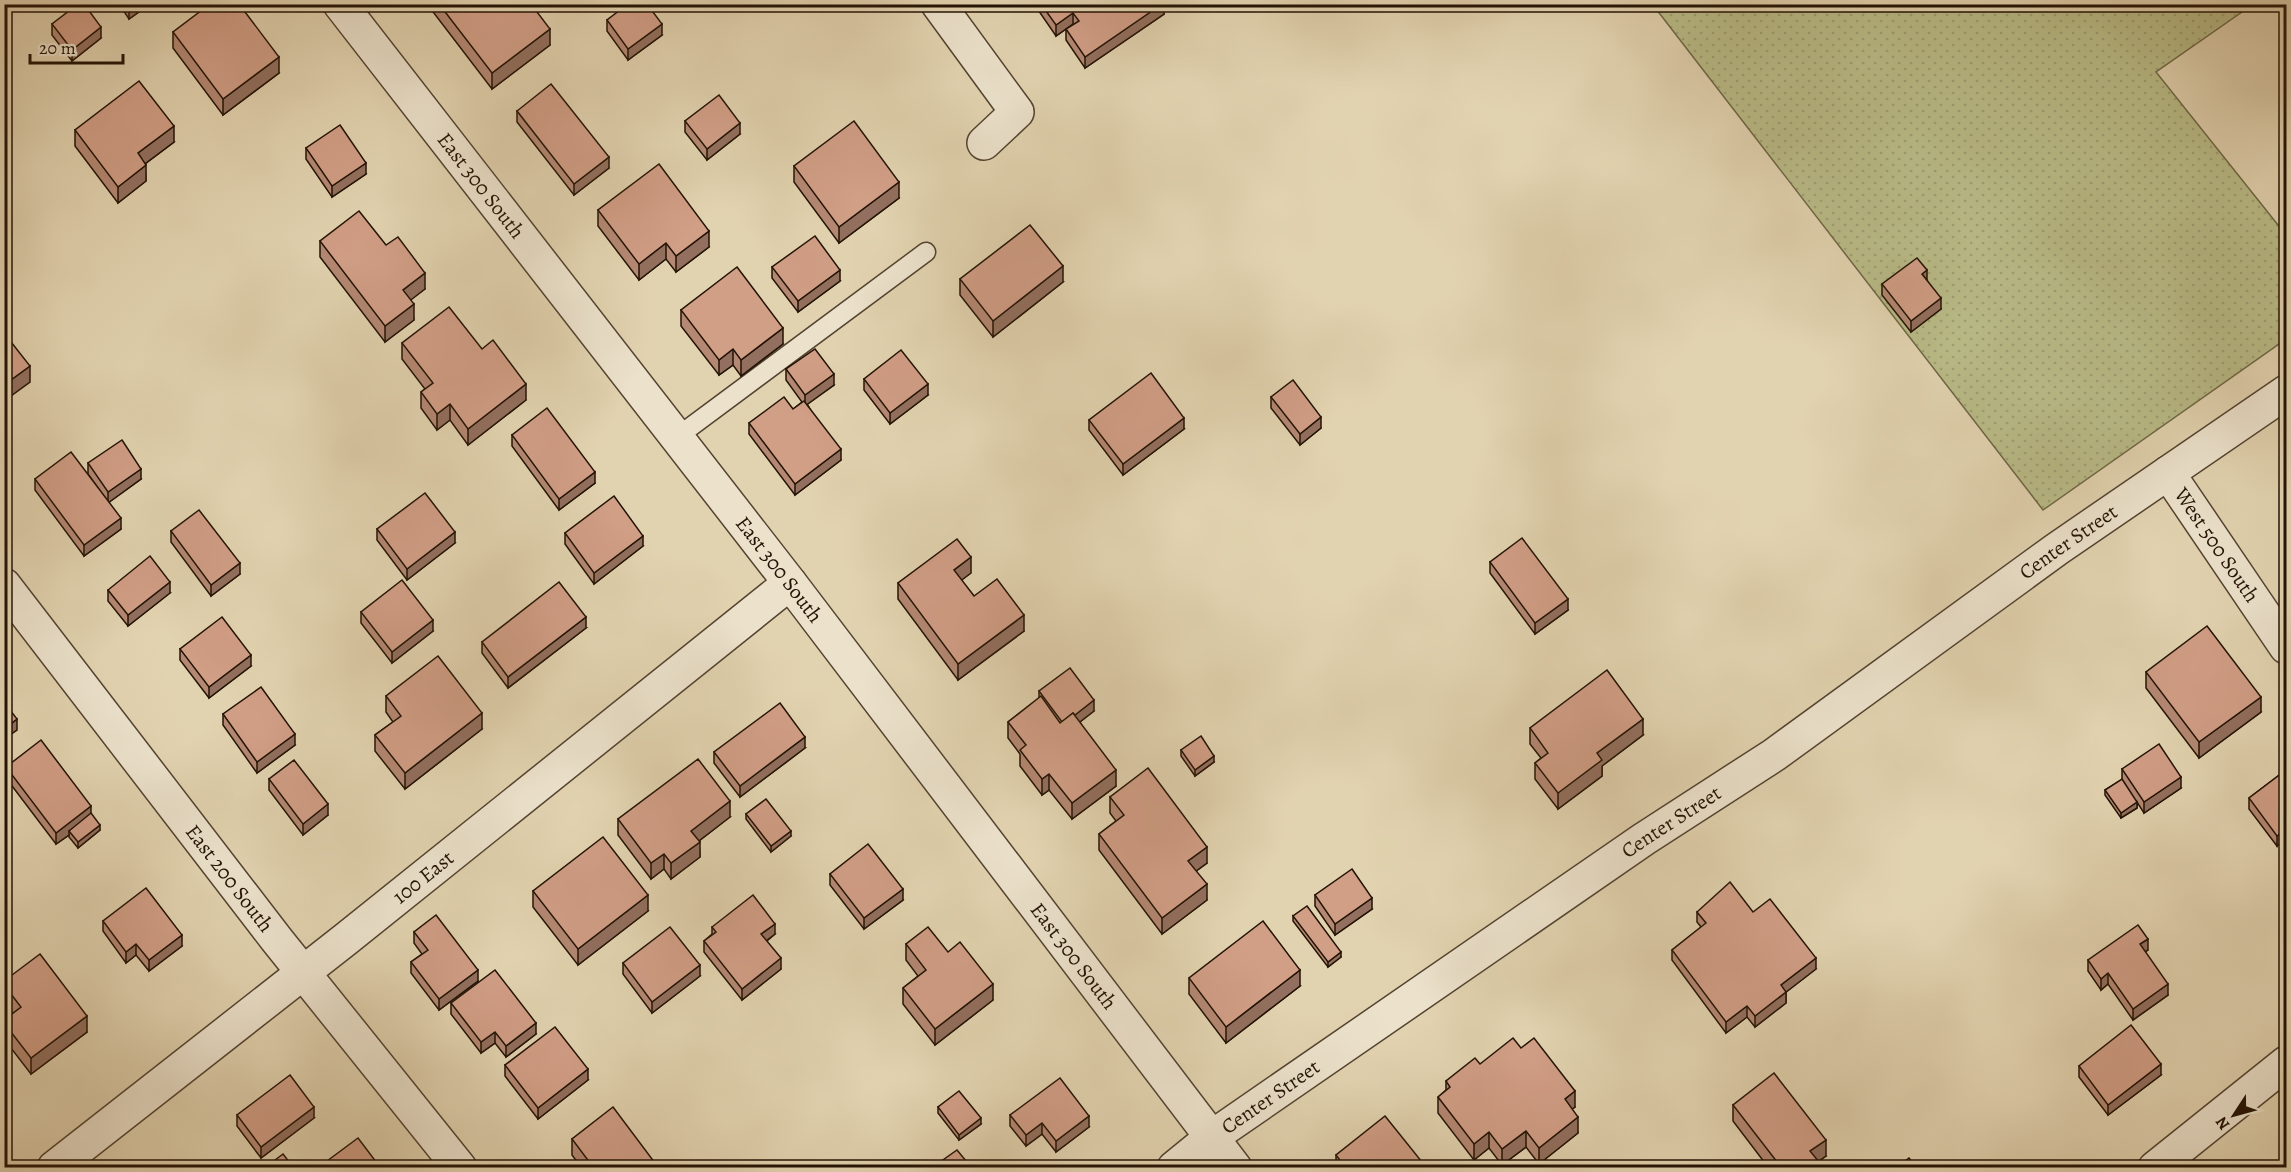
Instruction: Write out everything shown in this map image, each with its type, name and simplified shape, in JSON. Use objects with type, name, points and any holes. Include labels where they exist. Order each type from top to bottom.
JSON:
[{"type":"street","name":"East 300 South","points":[[340,4],[790,583],[1235,1167]]},
{"type":"street","points":[[938,4],[1017,112],[984,143]]},
{"type":"street","name":"Center Street","points":[[1174,1167],[1212,1137],[1644,839],[1774,755],[2057,549],[2286,392]]},
{"type":"street","name":"West 500 South","points":[[2168,473],[2286,647]]},
{"type":"street","name":"100 East","points":[[54,1167],[304,972],[790,583]]},
{"type":"street","name":"East 200 South","points":[[4,585],[277,939],[460,1167]]},
{"type":"street","points":[[2155,1167],[2286,1063]]},
{"type":"lane","points":[[677,437],[926,252]]},
{"type":"green space","points":[[1653,5],[2252,5],[2156,72],[2286,235],[2286,339],[2043,510]]},
{"type":"building","points":[[78,4],[84,4],[101,27],[72,50],[52,24]]},
{"type":"building","points":[[210,4],[239,4],[279,57],[223,99],[173,32]]},
{"type":"building","points":[[439,4],[531,4],[550,29],[492,73]]},
{"type":"building","points":[[628,4],[647,4],[662,24],[628,49],[607,20]]},
{"type":"building","points":[[1041,4],[1162,4],[1085,57],[1066,29],[1079,21],[1073,13],[1056,25]]},
{"type":"building","points":[[139,81],[174,126],[138,153],[146,165],[118,187],[75,130]]},
{"type":"building","points":[[551,84],[609,157],[574,184],[517,111]]},
{"type":"building","points":[[719,95],[740,123],[707,149],[685,121]]},
{"type":"building","points":[[854,121],[899,182],[839,227],[794,166]]},
{"type":"building","points":[[340,125],[366,163],[332,186],[306,148]]},
{"type":"building","points":[[659,164],[709,231],[676,256],[666,243],[639,264],[598,210]]},
{"type":"building","points":[[359,211],[386,245],[398,237],[425,273],[403,290],[414,304],[385,326],[320,241]]},
{"type":"building","points":[[1030,225],[1063,266],[993,321],[960,279]]},
{"type":"building","points":[[815,236],[840,270],[798,301],[772,267]]},
{"type":"building","points":[[1917,258],[1927,270],[1922,274],[1941,298],[1911,321],[1882,284]]},
{"type":"building","points":[[737,267],[783,328],[741,360],[733,349],[719,360],[681,310]]},
{"type":"building","points":[[449,307],[482,349],[493,340],[526,384],[468,429],[450,404],[437,414],[421,392],[433,383],[402,343]]},
{"type":"building","points":[[4,333],[30,366],[4,385]]},
{"type":"building","points":[[815,349],[834,374],[805,395],[786,369]]},
{"type":"building","points":[[901,350],[928,384],[890,413],[864,379]]},
{"type":"building","points":[[1151,373],[1184,418],[1123,464],[1089,420]]},
{"type":"building","points":[[1293,380],[1321,417],[1300,434],[1271,397]]},
{"type":"building","points":[[784,397],[793,409],[804,401],[841,449],[795,484],[749,423]]},
{"type":"building","points":[[547,408],[595,472],[559,499],[512,435]]},
{"type":"building","points":[[122,440],[141,469],[108,492],[88,463]]},
{"type":"building","points":[[71,452],[121,518],[84,545],[35,479]]},
{"type":"building","points":[[425,493],[455,532],[407,569],[377,529]]},
{"type":"building","points":[[614,496],[643,536],[594,573],[565,533]]},
{"type":"building","points":[[199,510],[240,563],[211,585],[171,531]]},
{"type":"building","points":[[1522,538],[1568,599],[1535,623],[1490,562]]},
{"type":"building","points":[[957,539],[971,557],[954,570],[974,596],[997,579],[1024,615],[958,664],[898,583]]},
{"type":"building","points":[[150,556],[170,582],[128,615],[108,590]]},
{"type":"building","points":[[402,580],[433,620],[392,652],[361,612]]},
{"type":"building","points":[[559,582],[586,617],[508,677],[482,642]]},
{"type":"building","points":[[222,617],[251,655],[209,687],[180,649]]},
{"type":"building","points":[[2207,626],[2261,697],[2199,742],[2146,672]]},
{"type":"building","points":[[438,656],[482,713],[405,773],[375,735],[401,716],[386,696]]},
{"type":"building","points":[[1070,668],[1094,700],[1062,722],[1039,691]]},
{"type":"building","points":[[1607,670],[1643,719],[1597,753],[1602,760],[1558,793],[1535,763],[1548,753],[1530,728]]},
{"type":"building","points":[[261,687],[295,734],[257,762],[223,714]]},
{"type":"building","points":[[1041,696],[1060,723],[1073,713],[1116,770],[1072,803],[1049,774],[1042,779],[1020,750],[1026,745],[1008,722]]},
{"type":"building","points":[[4,702],[17,719],[4,729]]},
{"type":"building","points":[[780,703],[805,737],[740,786],[714,752]]},
{"type":"building","points":[[1201,736],[1214,756],[1195,770],[1181,750]]},
{"type":"building","points":[[41,740],[91,806],[56,833],[6,767]]},
{"type":"building","points":[[2159,744],[2181,777],[2144,802],[2122,769]]},
{"type":"building","points":[[698,759],[730,801],[691,831],[700,842],[671,863],[664,854],[651,863],[618,819]]},
{"type":"building","points":[[294,760],[328,804],[303,824],[269,779]]},
{"type":"building","points":[[1148,768],[1207,847],[1188,861],[1207,884],[1162,918],[1099,834],[1124,815],[1110,797]]},
{"type":"building","points":[[2286,770],[2286,829],[2277,836],[2249,798]]},
{"type":"building","points":[[2122,779],[2137,802],[2121,813],[2105,790]]},
{"type":"building","points":[[766,799],[791,831],[771,846],[746,814]]},
{"type":"building","points":[[91,813],[100,825],[78,842],[69,831]]},
{"type":"building","points":[[603,837],[648,895],[578,949],[533,891]]},
{"type":"building","points":[[868,844],[903,889],[864,918],[830,874]]},
{"type":"building","points":[[1352,869],[1372,898],[1335,924],[1315,895]]},
{"type":"building","points":[[1730,882],[1753,912],[1770,899],[1816,958],[1781,985],[1786,992],[1755,1016],[1747,1006],[1726,1022],[1672,950],[1706,923],[1697,912]]},
{"type":"building","points":[[146,888],[182,935],[149,960],[136,944],[126,952],[103,921]]},
{"type":"building","points":[[753,895],[775,924],[761,934],[781,958],[742,989],[704,941],[716,932],[712,927]]},
{"type":"building","points":[[1307,906],[1341,952],[1328,962],[1293,916]]},
{"type":"building","points":[[436,915],[478,970],[439,999],[411,962],[428,950],[414,932]]},
{"type":"building","points":[[1263,921],[1300,970],[1226,1027],[1189,978]]},
{"type":"building","points":[[2138,925],[2148,939],[2140,944],[2168,984],[2133,1009],[2108,973],[2101,979],[2088,960]]},
{"type":"building","points":[[670,927],[700,965],[652,1002],[623,963]]},
{"type":"building","points":[[928,927],[948,952],[960,942],[993,984],[935,1029],[903,988],[926,970],[906,944]]},
{"type":"building","points":[[40,954],[87,1016],[31,1058],[4,1023],[4,1020],[21,1007],[4,985],[4,981]]},
{"type":"building","points":[[495,970],[536,1023],[506,1046],[495,1032],[481,1042],[451,1003]]},
{"type":"building","points":[[2131,1025],[2161,1064],[2108,1105],[2079,1066]]},
{"type":"building","points":[[555,1027],[588,1069],[538,1108],[505,1065]]},
{"type":"building","points":[[1513,1038],[1521,1048],[1534,1038],[1575,1091],[1565,1099],[1578,1117],[1539,1148],[1526,1131],[1502,1149],[1489,1132],[1474,1144],[1438,1097],[1450,1087],[1446,1081],[1475,1058],[1480,1064]]},
{"type":"building","points":[[1774,1073],[1826,1140],[1810,1151],[1823,1167],[1781,1167],[1733,1105]]},
{"type":"building","points":[[290,1075],[314,1107],[261,1147],[237,1115]]},
{"type":"building","points":[[1060,1078],[1089,1116],[1056,1141],[1042,1123],[1026,1135],[1010,1115]]},
{"type":"building","points":[[959,1091],[981,1118],[959,1135],[938,1107]]},
{"type":"building","points":[[613,1107],[658,1167],[593,1167],[572,1139]]},
{"type":"building","points":[[1385,1116],[1426,1167],[1345,1167],[1336,1155]]},
{"type":"building","points":[[358,1138],[380,1167],[319,1167]]},
{"type":"building","points":[[957,1150],[971,1167],[933,1167]]},
{"type":"building","points":[[283,1154],[293,1167],[266,1167]]},
{"type":"building","points":[[1909,1158],[1916,1167],[1897,1167]]},
{"type":"building","points":[[183,1162],[188,1167],[176,1167]]}]
